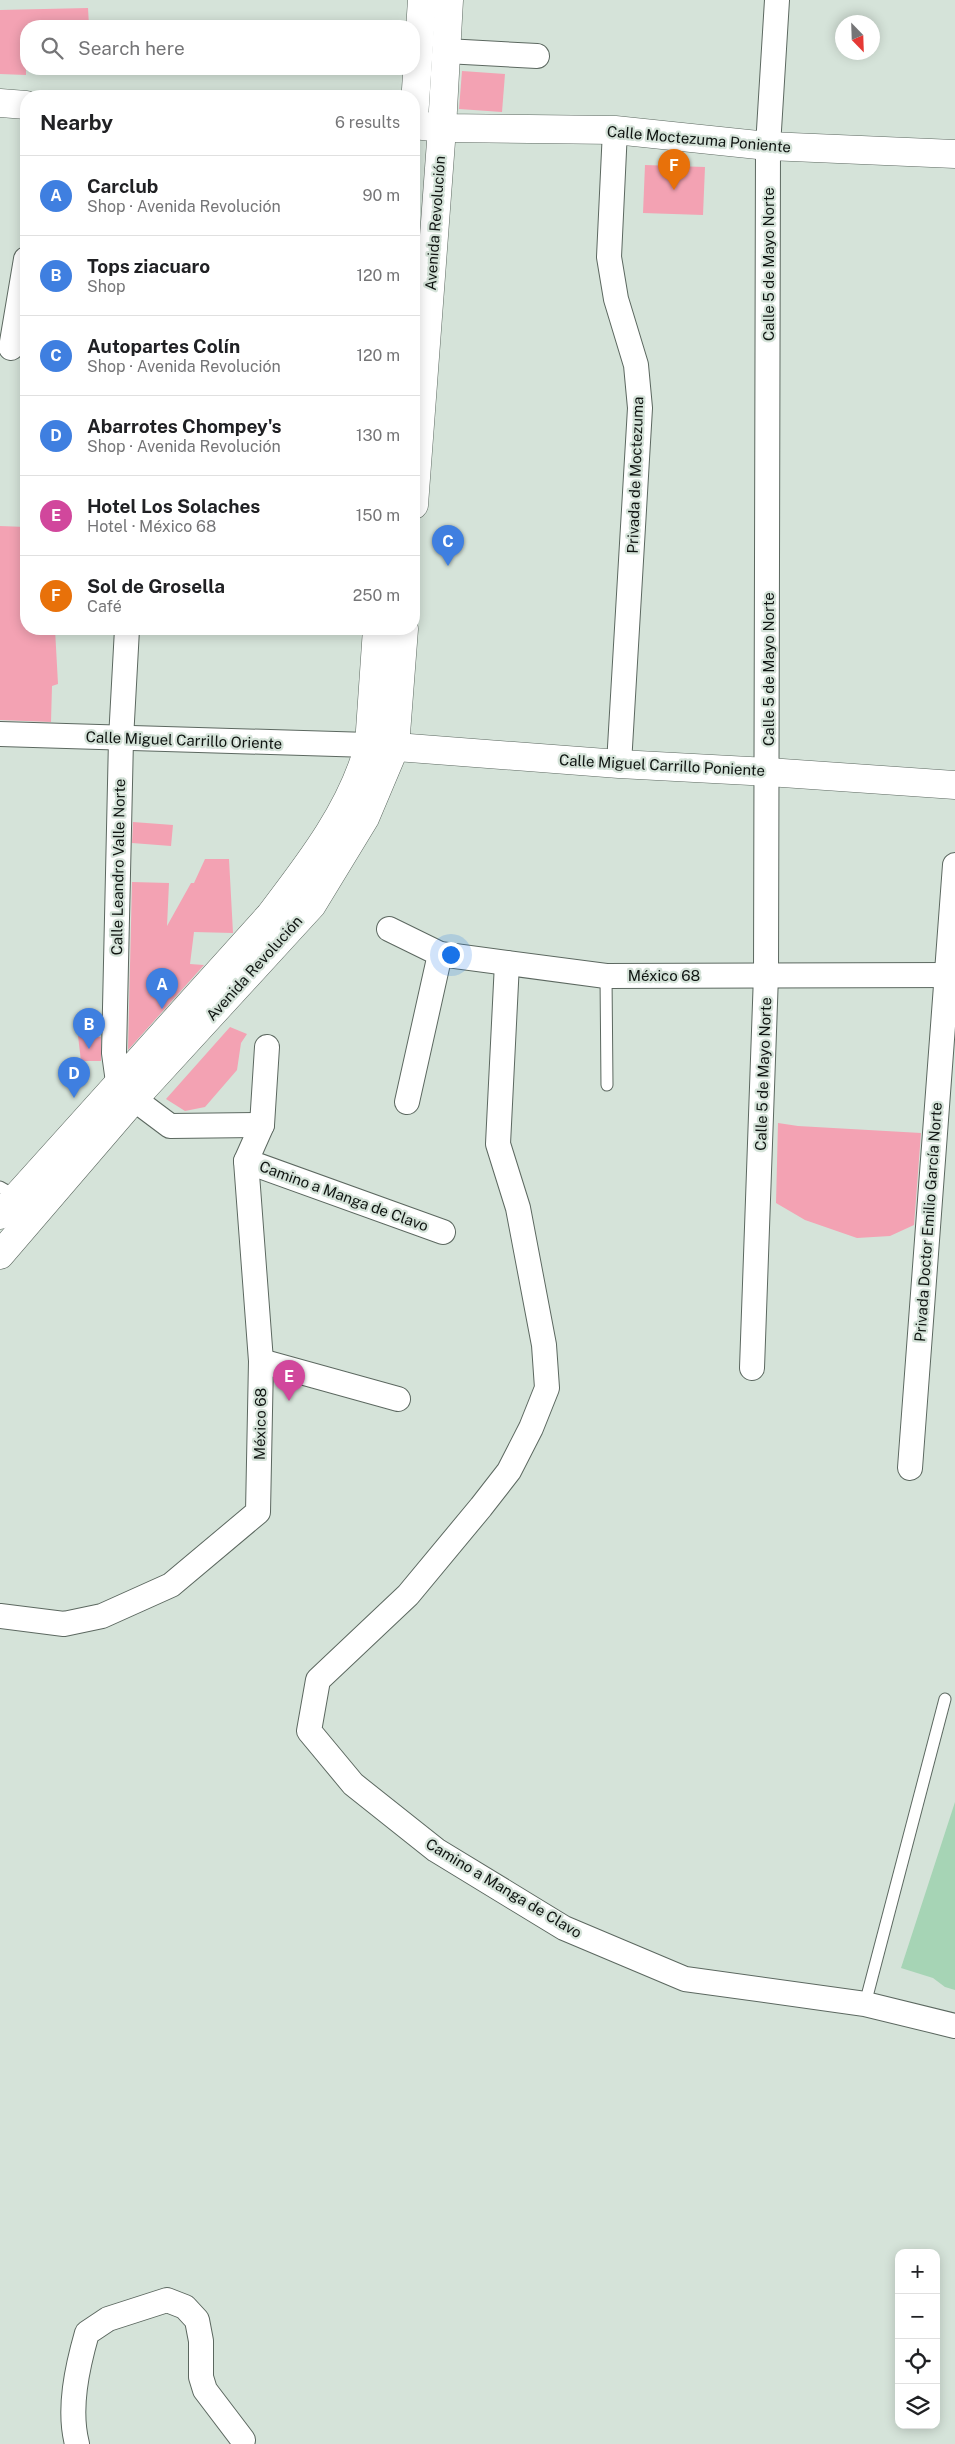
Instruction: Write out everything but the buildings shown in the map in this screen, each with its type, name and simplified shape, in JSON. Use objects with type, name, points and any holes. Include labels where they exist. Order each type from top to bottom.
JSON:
[{"type":"main road","points":[[420,30],[422,0]]},
{"type":"main road","name":"Avenida Revolución","points":[[420,424],[442,128],[449,0]]},
{"type":"main road","points":[[416,90],[417,75]]},
{"type":"main road","points":[[0,103],[20,105]]},
{"type":"main road","name":"Calle Moctezuma Poniente","points":[[420,126],[442,128],[615,130],[768,146],[955,154]]},
{"type":"main road","name":"Avenida Revolución","points":[[377,635],[382,746]]},
{"type":"main road","name":"Avenida Revolución","points":[[0,1255],[14,1202],[126,1091],[270,915],[301,874],[335,823],[364,762],[382,746],[403,635]]},
{"type":"main road","name":"Calle Miguel Carrillo Poniente","points":[[382,746],[620,764],[955,785]]},
{"type":"street","name":"Calle 5 de Mayo Norte","points":[[752,1368],[766,975],[768,772],[768,146],[777,0]]},
{"type":"street","points":[[446,51],[537,56]]},
{"type":"street","name":"Privada de Moctezuma","points":[[615,130],[609,257],[616,299],[636,365],[640,408],[620,764]]},
{"type":"street","points":[[11,348],[20,295]]},
{"type":"street","name":"Calle Leandro Valle Norte","points":[[126,1091],[114,1053],[121,739],[127,635]]},
{"type":"street","name":"Calle Miguel Carrillo Oriente","points":[[0,734],[382,746]]},
{"type":"street","name":"Privada Doctor Emilio García Norte","points":[[910,1468],[951,975],[955,865]]},
{"type":"street","name":"México 68","points":[[389,929],[440,954],[606,976],[951,975]]},
{"type":"street","points":[[407,1102],[440,954]]},
{"type":"street","name":"Camino a Manga de Clavo","points":[[507,963],[498,1144],[518,1208],[544,1345],[547,1388],[531,1428],[509,1471],[481,1507],[408,1594],[318,1680],[310,1731],[353,1784],[428,1844],[564,1928],[685,1979],[865,2004],[955,2026]]},
{"type":"street","name":"México 68","points":[[0,1616],[64,1624],[102,1616],[171,1585],[258,1512],[261,1361],[246,1161],[262,1125],[267,1047]]},
{"type":"street","points":[[126,1091],[170,1126],[262,1125]]},
{"type":"street","name":"Camino a Manga de Clavo","points":[[246,1161],[443,1232]]},
{"type":"street","points":[[261,1361],[398,1399]]},
{"type":"street","points":[[77,2444],[73,2430],[76,2381],[87,2333],[108,2319],[167,2300],[185,2307],[197,2320],[201,2341],[201,2377],[205,2390],[243,2440]]},
{"type":"lane","points":[[606,976],[607,1086]]},
{"type":"lane","points":[[865,2004],[945,1699]]},
{"type":"green space","points":[[955,1802],[955,1990],[945,1987],[933,1978],[901,1968]]},
{"type":"place","name":"Sol de Grosella","points":[[674,190]]},
{"type":"place","name":"Autopartes Colín","points":[[448,566]]},
{"type":"place","name":"Carclub","points":[[162,1009]]},
{"type":"place","name":"Tops ziacuaro","points":[[89,1049]]},
{"type":"place","name":"Abarrotes Chompey's","points":[[74,1098]]},
{"type":"place","name":"Hotel Los Solaches","points":[[289,1401]]}]
